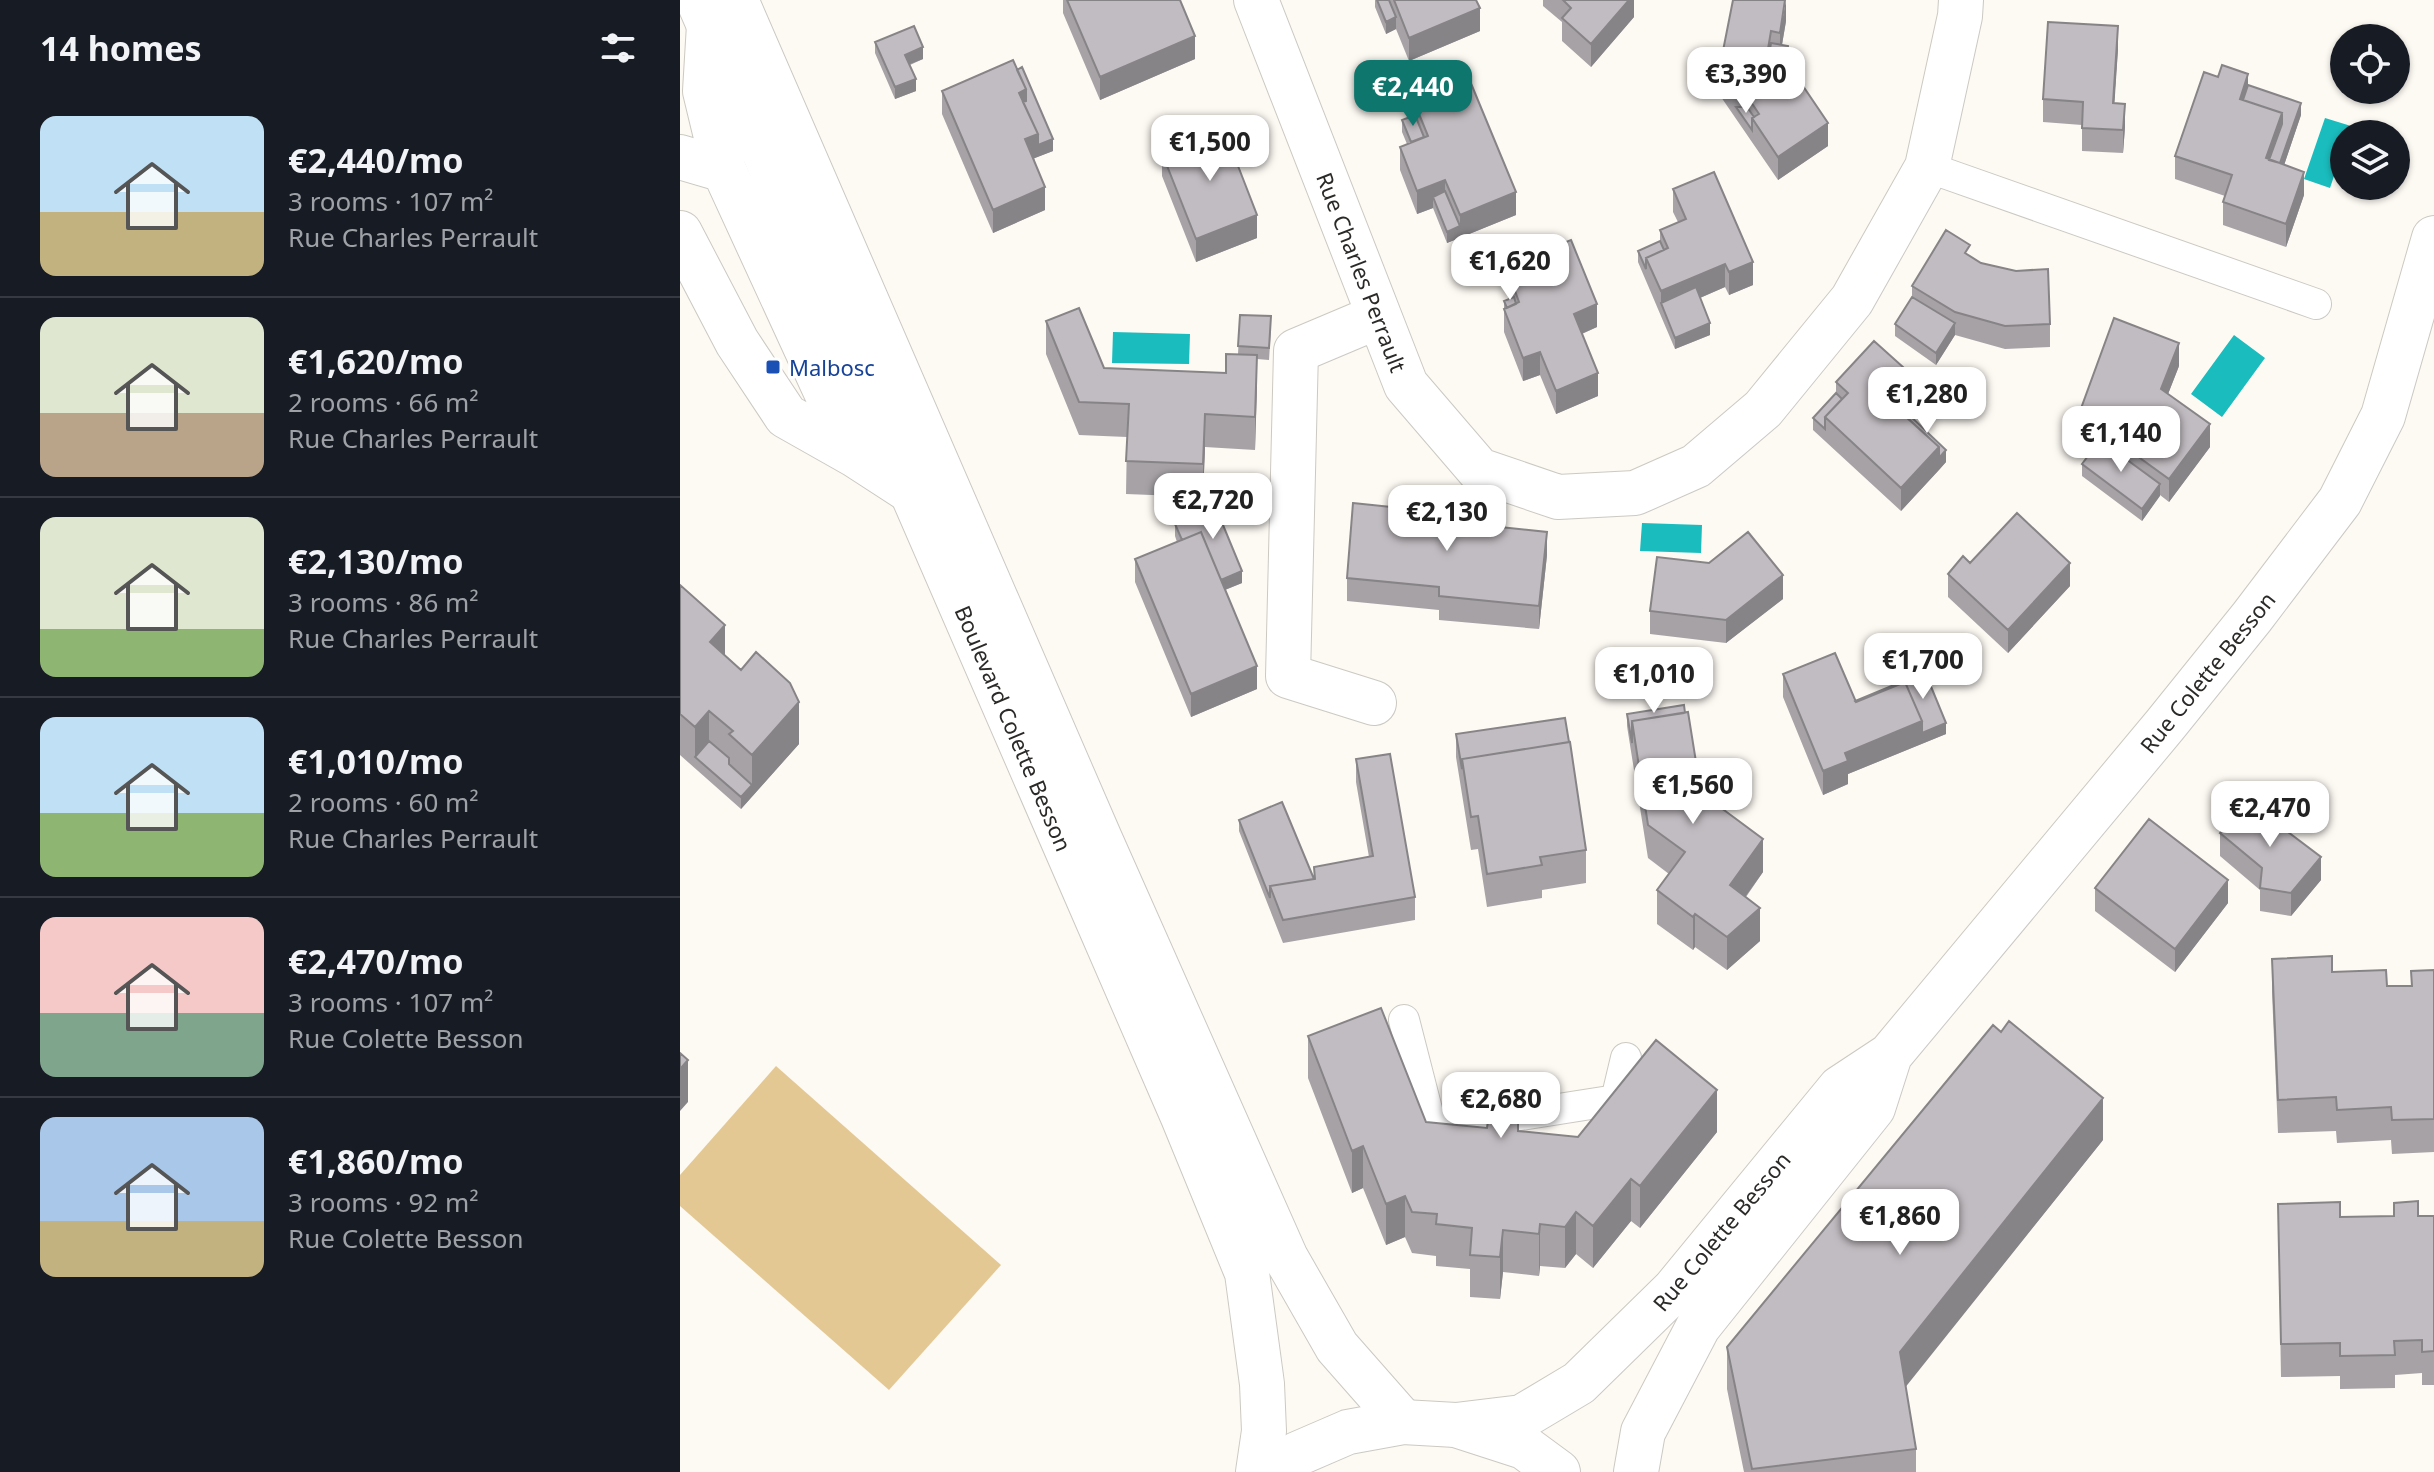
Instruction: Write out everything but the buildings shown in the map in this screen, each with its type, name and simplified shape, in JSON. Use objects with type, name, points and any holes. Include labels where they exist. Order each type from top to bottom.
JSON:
[{"type":"street","name":"Rue Charles Perrault","points":[[1256,0],[1406,385],[1479,470],[1558,497],[1635,493],[1696,466],[1763,409],[1852,300],[1927,167],[1961,0]]},
{"type":"street","points":[[714,8],[705,91],[724,170],[855,455]]},
{"type":"street","name":"Boulevard Colette Besson","points":[[714,8],[912,492],[1183,1117],[1247,1273],[1262,1384],[1264,1431],[1258,1472]]},
{"type":"street","name":"Boulevard Colette Besson","points":[[714,8],[1093,824],[1286,1258],[1337,1347],[1403,1422]]},
{"type":"street","points":[[680,157],[724,170]]},
{"type":"street","points":[[680,233],[737,342],[786,416],[912,492]]},
{"type":"street","name":"Rue Colette Besson","points":[[1456,1425],[1522,1417],[1579,1383],[1674,1290],[1840,1088],[1890,1055],[2165,725],[2340,501],[2383,416],[2434,238]]},
{"type":"street","points":[[1374,703],[1288,676],[1296,351],[1379,316]]},
{"type":"street","name":"Rue Colette Besson","points":[[1636,1472],[1643,1432],[1698,1327],[1873,1108],[1890,1055]]},
{"type":"street","points":[[1277,1472],[1297,1454],[1348,1432],[1403,1422],[1456,1425],[1524,1447],[1558,1472]]},
{"type":"lane","points":[[1927,167],[2316,304]]},
{"type":"lane","points":[[1404,1020],[1432,1129],[1616,1100],[1626,1058]]},
{"type":"shaded area","points":[[776,1066],[1001,1265],[889,1390],[680,1206],[680,1175]]},
{"type":"water","points":[[2325,118],[2332,120],[2330,188],[2304,179]]},
{"type":"water","points":[[1113,332],[1190,334],[1189,364],[1112,363]]},
{"type":"water","points":[[2234,335],[2265,358],[2222,417],[2191,394]]},
{"type":"water","points":[[1642,523],[1702,525],[1701,553],[1640,551]]},
{"type":"place","name":"Malbosc","points":[[773,367]]}]
